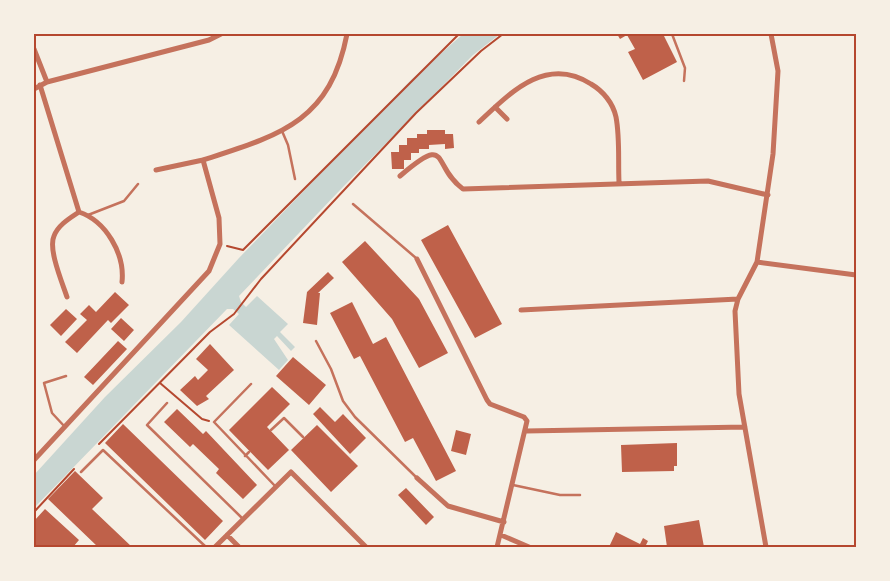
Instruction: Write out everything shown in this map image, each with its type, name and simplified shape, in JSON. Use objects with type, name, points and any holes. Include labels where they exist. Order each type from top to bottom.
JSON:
[{"type":"street","points":[[34,88],[47,82],[209,40],[221,34]]},
{"type":"street","points":[[156,170],[204,160],[260,142],[291,127],[315,107],[330,84],[343,57],[348,34]]},
{"type":"street","points":[[766,547],[736,367],[735,311],[738,299],[757,262],[768,195],[778,98],[778,71],[771,34]]},
{"type":"street","points":[[34,49],[47,82]]},
{"type":"street","points":[[479,122],[521,85],[536,78],[551,74],[567,74],[582,78],[598,88],[609,101],[616,116],[618,182]]},
{"type":"street","points":[[40,85],[79,212]]},
{"type":"street","points":[[495,107],[507,119]]},
{"type":"street","points":[[400,176],[422,157],[431,154],[440,157],[457,184],[464,189],[618,182],[708,181],[768,195]]},
{"type":"street","points":[[34,460],[209,271],[220,244],[219,218],[204,160]]},
{"type":"street","points":[[79,212],[88,215],[104,228],[113,244],[123,273],[122,282]]},
{"type":"street","points":[[67,297],[52,244],[54,235],[61,226],[79,212]]},
{"type":"street","points":[[417,259],[486,400],[490,404],[524,417],[527,421],[498,547]]},
{"type":"street","points":[[757,262],[856,275]]},
{"type":"street","points":[[521,310],[738,299]]},
{"type":"street","points":[[526,431],[745,427]]},
{"type":"street","points":[[215,547],[291,472],[366,547]]},
{"type":"street","points":[[416,478],[448,506],[504,522]]},
{"type":"street","points":[[228,535],[239,547]]},
{"type":"street","points":[[501,535],[529,547]]},
{"type":"lane","points":[[672,34],[685,68],[684,81]]},
{"type":"lane","points":[[282,131],[288,145],[295,179]]},
{"type":"lane","points":[[88,215],[124,201],[138,184]]},
{"type":"lane","points":[[353,204],[417,259]]},
{"type":"lane","points":[[316,341],[331,370],[343,401],[355,417],[416,478]]},
{"type":"lane","points":[[65,426],[52,413],[44,383],[66,376]]},
{"type":"lane","points":[[251,384],[214,422],[276,487]]},
{"type":"lane","points":[[167,403],[147,425],[243,519]]},
{"type":"lane","points":[[271,430],[284,418],[302,437]]},
{"type":"lane","points":[[81,472],[102,450],[206,547]]},
{"type":"lane","points":[[245,456],[249,452]]},
{"type":"lane","points":[[513,485],[560,495],[580,495]]},
{"type":"path","points":[[220,244],[243,250],[459,34]]},
{"type":"path","points":[[94,449],[210,332],[234,314],[261,279],[416,113],[481,50],[503,34]]},
{"type":"path","points":[[160,383],[202,419],[214,422]]},
{"type":"path","points":[[34,512],[74,469]]},
{"type":"shaded area","points":[[463,34],[500,34],[473,55],[239,296],[241,302],[246,307],[257,296],[288,324],[280,332],[295,347],[291,351],[277,336],[274,339],[288,360],[279,370],[229,325],[239,314],[233,309],[227,309],[34,508],[34,475],[105,397],[181,322],[239,258],[412,79]]},
{"type":"building","points":[[617,34],[663,34],[677,62],[643,80],[628,52],[635,49],[627,35],[620,39]]},
{"type":"building","points":[[427,130],[445,130],[445,134],[453,134],[454,148],[445,149],[445,144],[429,145],[429,149],[419,149],[419,153],[411,153],[411,160],[404,160],[404,169],[392,169],[391,152],[399,152],[399,145],[407,145],[407,138],[417,138],[417,134],[427,134]]},
{"type":"building","points":[[448,225],[502,324],[475,338],[421,240]]},
{"type":"building","points":[[365,241],[419,299],[448,353],[419,368],[392,319],[342,262]]},
{"type":"building","points":[[328,272],[334,278],[318,293],[320,293],[317,325],[303,323],[307,292]]},
{"type":"building","points":[[115,292],[129,305],[111,323],[108,320],[77,353],[65,342],[87,320],[80,314],[89,305],[96,312]]},
{"type":"building","points":[[352,302],[373,344],[386,337],[456,471],[436,481],[413,438],[405,442],[360,356],[354,359],[330,313]]},
{"type":"building","points":[[66,309],[77,319],[61,336],[50,325]]},
{"type":"building","points":[[121,318],[134,330],[124,341],[111,329]]},
{"type":"building","points":[[118,341],[127,349],[93,385],[84,377]]},
{"type":"building","points":[[210,344],[234,370],[206,396],[209,399],[197,406],[180,390],[195,376],[198,380],[208,370],[196,359]]},
{"type":"building","points":[[293,357],[326,385],[309,405],[276,376]]},
{"type":"building","points":[[272,387],[290,404],[267,427],[289,450],[268,470],[229,430]]},
{"type":"building","points":[[320,407],[335,422],[343,414],[366,438],[350,454],[313,414]]},
{"type":"building","points":[[177,409],[203,434],[206,431],[257,485],[243,499],[216,473],[219,469],[193,444],[190,447],[164,422]]},
{"type":"building","points":[[123,424],[223,521],[205,540],[105,443]]},
{"type":"building","points":[[317,425],[358,466],[331,492],[291,450]]},
{"type":"building","points":[[456,430],[471,434],[466,455],[451,451]]},
{"type":"building","points":[[677,443],[677,466],[674,466],[674,471],[622,472],[621,445]]},
{"type":"building","points":[[75,471],[103,498],[92,509],[132,547],[98,547],[48,499]]},
{"type":"building","points":[[406,488],[434,517],[426,525],[398,495]]},
{"type":"building","points":[[45,509],[79,540],[73,547],[34,547],[34,521]]},
{"type":"building","points":[[699,520],[704,547],[667,547],[664,526]]},
{"type":"building","points":[[616,532],[640,544],[643,538],[648,541],[645,547],[609,547]]}]
